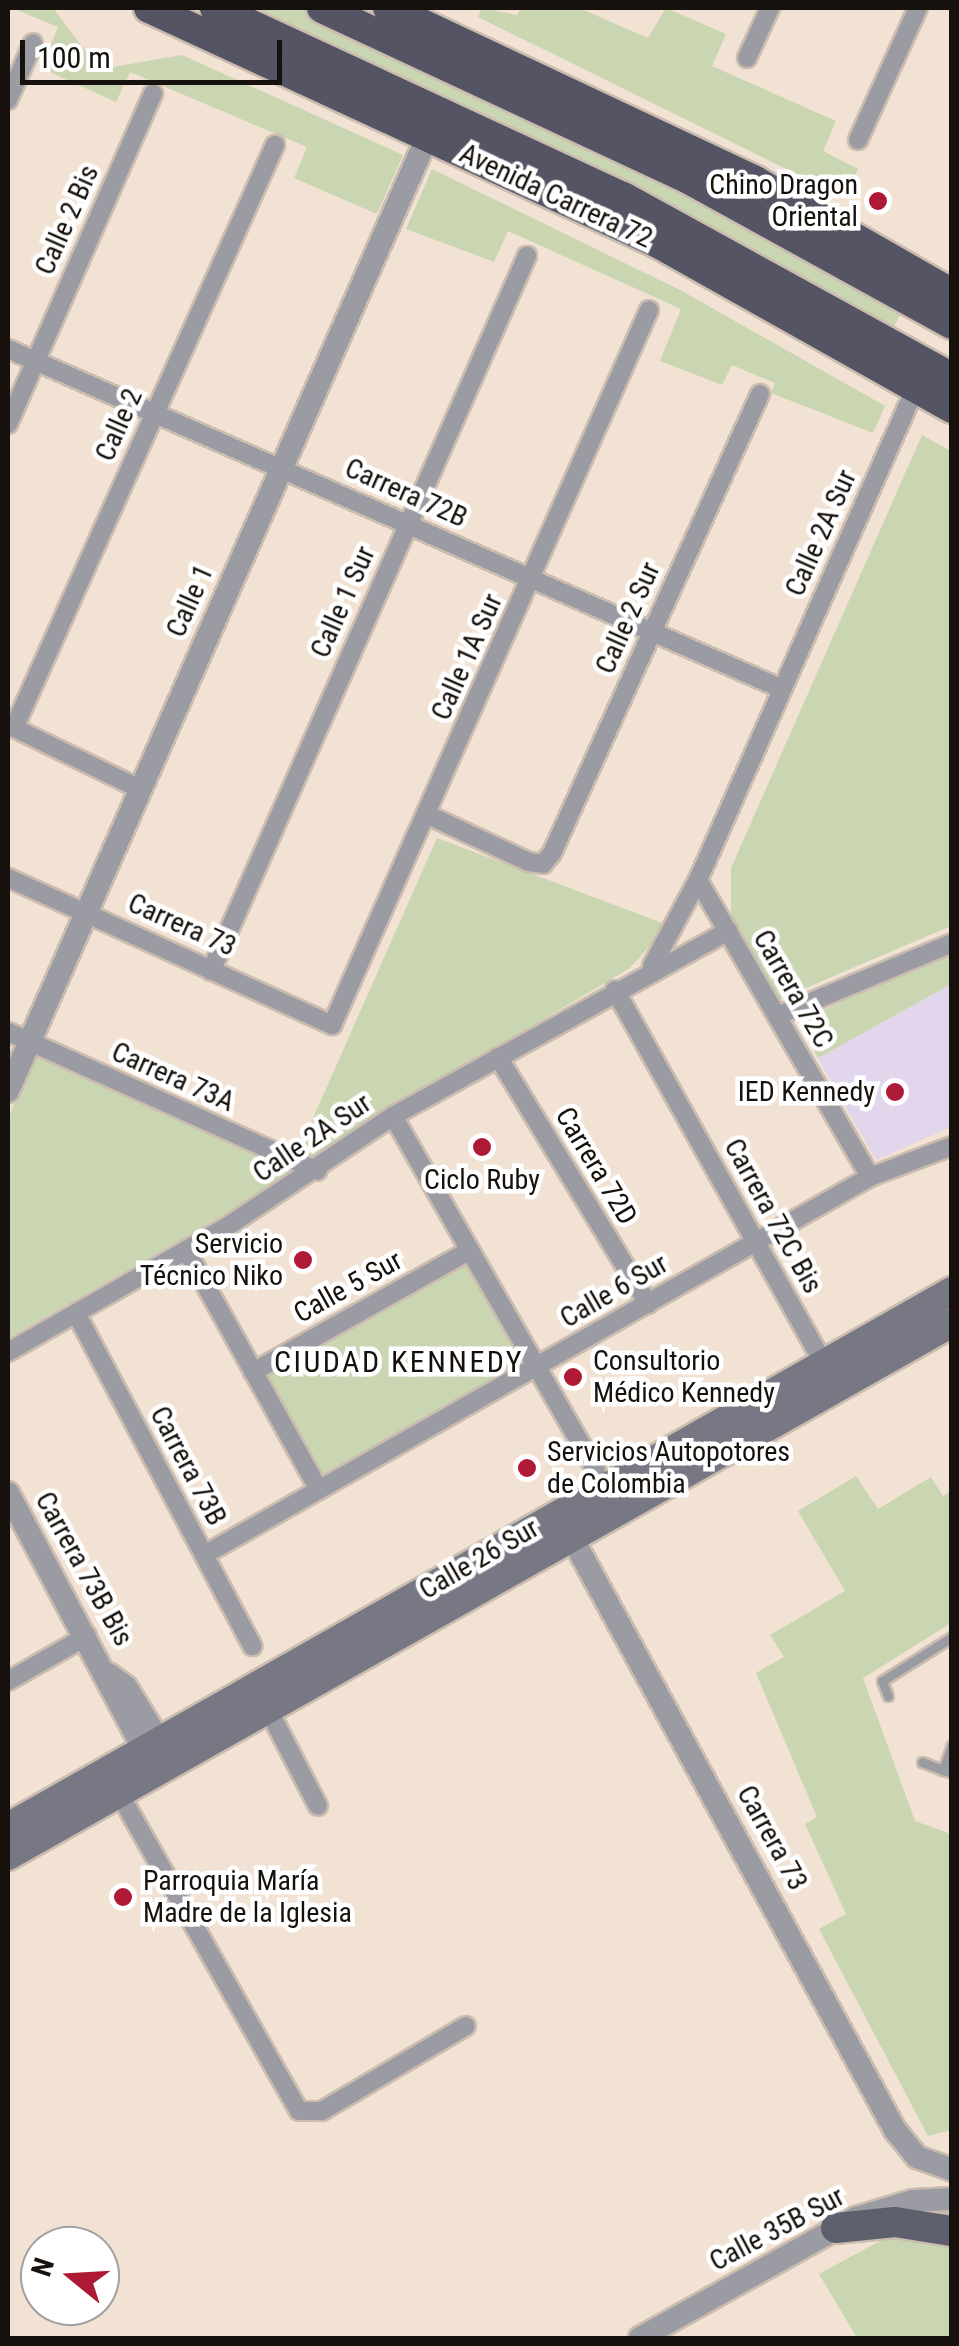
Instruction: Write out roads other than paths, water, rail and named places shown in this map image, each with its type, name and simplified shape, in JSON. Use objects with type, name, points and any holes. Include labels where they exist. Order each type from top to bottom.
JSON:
[{"type":"highway","name":"Avenida Carrera 72","points":[[148,8],[696,263],[952,408]]},
{"type":"highway","name":"Avenida Carrera 72","points":[[215,8],[622,197],[952,378]]},
{"type":"highway","points":[[322,8],[586,129],[952,324]]},
{"type":"highway","points":[[388,8],[755,181],[949,286]]},
{"type":"highway","points":[[586,129],[652,132]]},
{"type":"highway","points":[[622,197],[696,263]]},
{"type":"main road","name":"Calle 26 Sur","points":[[8,1826],[268,1709],[824,1364],[952,1291]]},
{"type":"main road","name":"Calle 26 Sur","points":[[8,1856],[119,1793],[158,1756],[565,1525],[952,1323]]},
{"type":"main road","points":[[836,2228],[895,2222],[952,2231]]},
{"type":"street","points":[[748,58],[770,8]]},
{"type":"street","points":[[858,140],[918,8]]},
{"type":"street","points":[[8,100],[33,42]]},
{"type":"street","name":"Calle 2 Bis","points":[[8,424],[153,93]]},
{"type":"street","name":"Calle 1","points":[[8,1091],[18,1037],[86,914],[428,135]]},
{"type":"street","name":"Calle 2","points":[[11,727],[274,144]]},
{"type":"street","name":"Calle 1 Sur","points":[[212,971],[527,256]]},
{"type":"street","name":"Calle 1A Sur","points":[[332,1025],[649,310]]},
{"type":"street","name":"Carrera 72B","points":[[8,349],[782,689]]},
{"type":"street","name":"Calle 2A Sur","points":[[648,970],[698,880],[916,388]]},
{"type":"street","name":"Calle 2 Sur","points":[[428,815],[542,864],[760,394]]},
{"type":"street","points":[[11,727],[140,789]]},
{"type":"street","name":"Carrera 73","points":[[8,878],[332,1025]]},
{"type":"street","name":"Carrera 72C","points":[[698,880],[870,1177]]},
{"type":"street","name":"Calle 2A Sur","points":[[8,1352],[317,1171],[394,1116],[648,970],[728,931]]},
{"type":"street","points":[[777,1016],[952,943]]},
{"type":"street","name":"Carrera 72C Bis","points":[[615,990],[824,1364]]},
{"type":"street","name":"Carrera 73A","points":[[18,1037],[317,1171]]},
{"type":"street","name":"Carrera 72D","points":[[498,1057],[648,1304]]},
{"type":"street","points":[[394,1116],[596,1470]]},
{"type":"street","name":"Calle 6 Sur","points":[[204,1555],[870,1177],[952,1146]]},
{"type":"street","points":[[186,1250],[319,1490]]},
{"type":"street","name":"Calle 5 Sur","points":[[254,1372],[470,1250]]},
{"type":"street","name":"Carrera 73B","points":[[76,1313],[252,1646]]},
{"type":"street","name":"Carrera 73B Bis","points":[[8,1494],[108,1674],[126,1687],[158,1756]]},
{"type":"street","name":"Carrera 73","points":[[565,1525],[895,2130],[917,2157],[952,2170]]},
{"type":"street","points":[[8,1682],[87,1636]]},
{"type":"street","points":[[268,1709],[318,1806]]},
{"type":"street","points":[[119,1793],[292,2104],[306,2114],[322,2110],[466,2026]]},
{"type":"street","name":"Calle 35B Sur","points":[[640,2338],[836,2228],[891,2206],[952,2199]]},
{"type":"lane","points":[[888,1696],[882,1681],[952,1637]]},
{"type":"lane","points":[[922,1762],[948,1772],[952,1745]]},
{"type":"place","name":"Chino Dragon Oriental","points":[[878,201]]},
{"type":"place","name":"IED Kennedy","points":[[895,1092]]},
{"type":"place","name":"Ciclo Ruby","points":[[482,1147]]},
{"type":"place","name":"Servicio Técnico Niko","points":[[303,1260]]},
{"type":"place","name":"Consultorio Médico Kennedy","points":[[573,1377]]},
{"type":"place","name":"Servicios Autopotores de Colombia","points":[[527,1468]]},
{"type":"place","name":"Parroquia María Madre de la Iglesia","points":[[123,1897]]},
{"type":"district","name":"CIUDAD KENNEDY","points":[[399,1362]]}]
